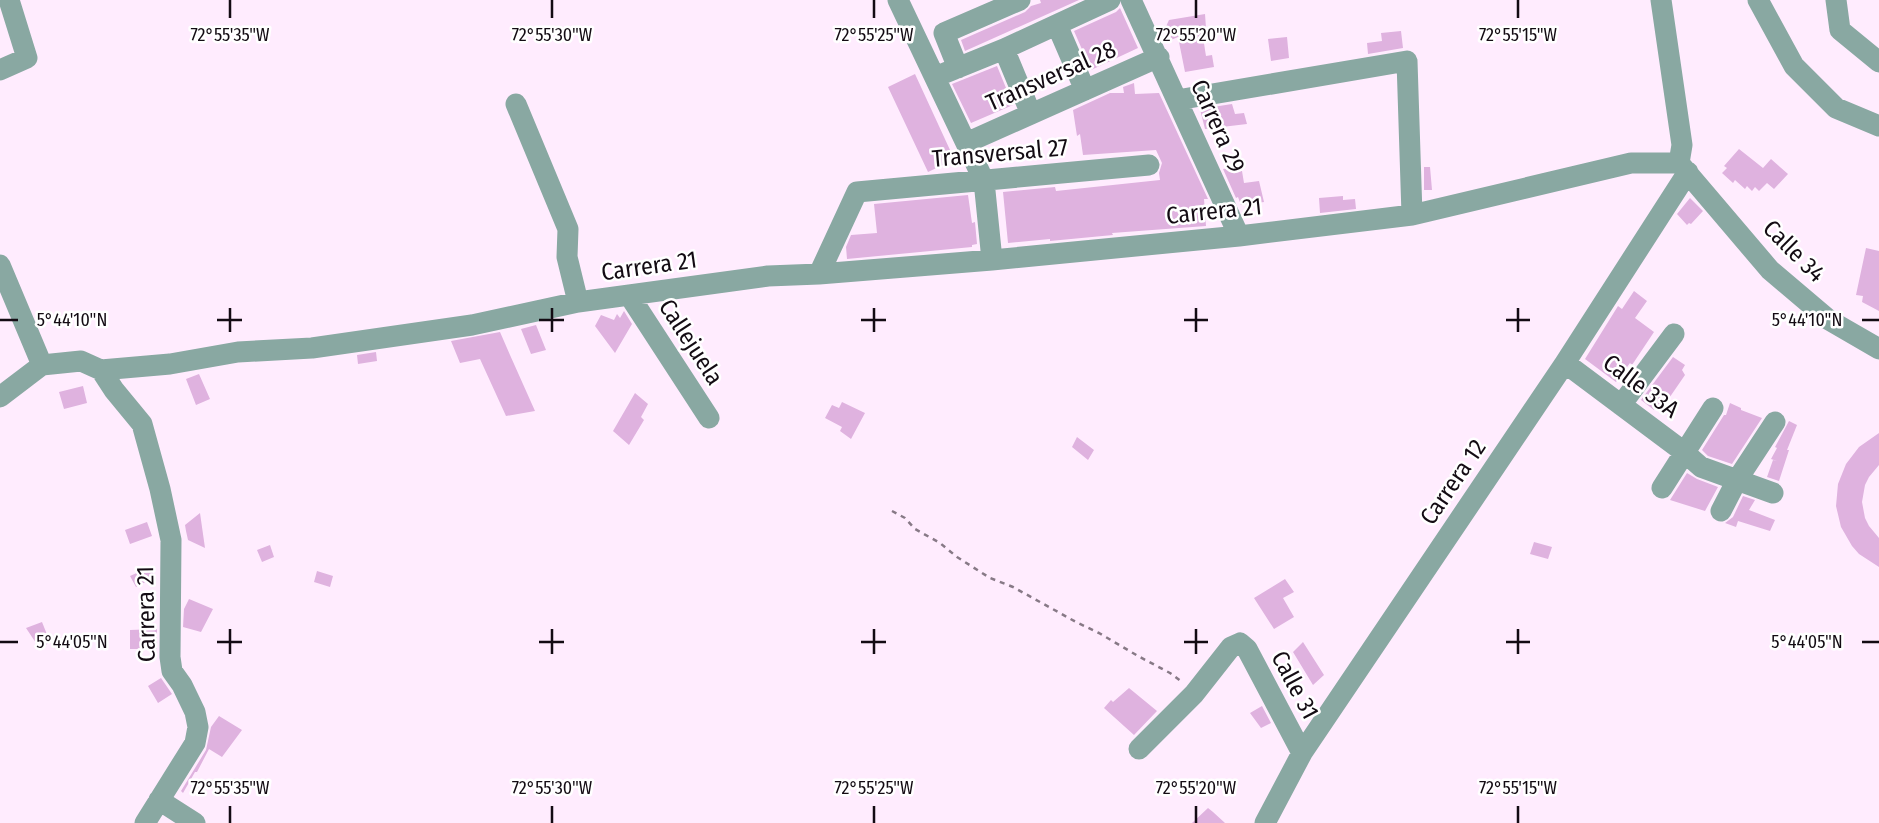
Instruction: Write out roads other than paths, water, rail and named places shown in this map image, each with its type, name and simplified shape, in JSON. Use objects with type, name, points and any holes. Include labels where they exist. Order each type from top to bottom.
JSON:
[{"type":"street","points":[[0,70],[27,58],[9,0]]},
{"type":"street","points":[[898,0],[984,181],[992,260]]},
{"type":"street","points":[[958,68],[944,33],[1020,0]]},
{"type":"street","points":[[935,78],[1110,0]]},
{"type":"street","name":"Carrera 29","points":[[1131,0],[1239,236]]},
{"type":"street","points":[[1661,0],[1683,167]]},
{"type":"street","points":[[1758,0],[1794,66],[1836,108],[1879,126]]},
{"type":"street","points":[[1836,0],[1840,30],[1879,62]]},
{"type":"street","points":[[1057,25],[1084,90]]},
{"type":"street","points":[[1004,49],[1031,114]]},
{"type":"street","name":"Transversal 28","points":[[966,144],[1159,57]]},
{"type":"street","points":[[1177,100],[1408,61],[1412,215]]},
{"type":"street","points":[[516,104],[568,229],[567,257],[578,302]]},
{"type":"street","name":"Carrera 21","points":[[145,823],[195,743],[198,726],[182,685],[172,671],[172,540],[157,476],[142,424],[101,370],[238,352],[312,348],[472,325],[578,302],[768,276],[992,260],[1239,236],[1412,215],[1632,163],[1683,167]]},
{"type":"street","name":"Transversal 27","points":[[819,274],[857,192],[1149,165]]},
{"type":"street","name":"Calle 34","points":[[1683,167],[1770,270],[1829,320],[1879,349]]},
{"type":"street","name":"Carrera 12","points":[[1265,823],[1302,753],[1565,363],[1683,167]]},
{"type":"street","points":[[0,265],[42,365]]},
{"type":"street","name":"Callejuela","points":[[629,295],[709,418]]},
{"type":"street","points":[[1622,405],[1674,334]]},
{"type":"street","points":[[0,397],[42,365],[80,362],[101,370]]},
{"type":"street","name":"Calle 33A","points":[[1565,363],[1701,467],[1773,493]]},
{"type":"street","points":[[1662,488],[1713,408]]},
{"type":"street","points":[[1721,511],[1737,480],[1775,422]]},
{"type":"street","name":"Calle 31","points":[[1139,749],[1194,694],[1231,647],[1240,643],[1247,649],[1302,753]]},
{"type":"street","points":[[159,800],[195,823]]}]
